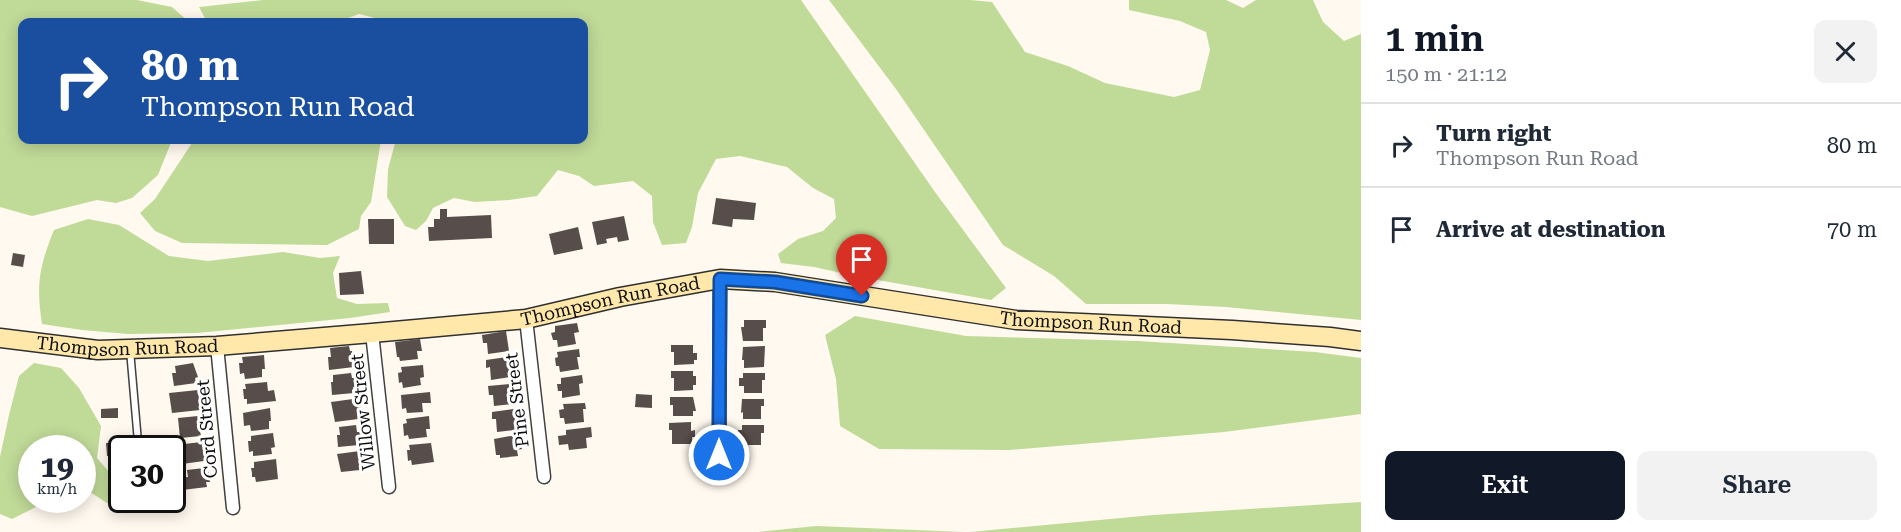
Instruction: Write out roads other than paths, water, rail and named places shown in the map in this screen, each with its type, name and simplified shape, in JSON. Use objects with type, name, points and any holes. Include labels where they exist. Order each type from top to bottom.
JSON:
[{"type":"street","name":"Thompson Run Road","points":[[0,338],[98,350],[218,346],[526,319],[620,297],[720,279],[775,282],[1016,320],[1232,330],[1361,341]]},
{"type":"street","points":[[719,455],[720,279]]},
{"type":"street","name":"Pine Street","points":[[526,319],[544,477]]},
{"type":"street","name":"Willow Street","points":[[372,333],[389,487]]},
{"type":"street","name":"Cord Street","points":[[218,346],[233,508]]},
{"type":"lane","points":[[130,349],[137,435]]}]
